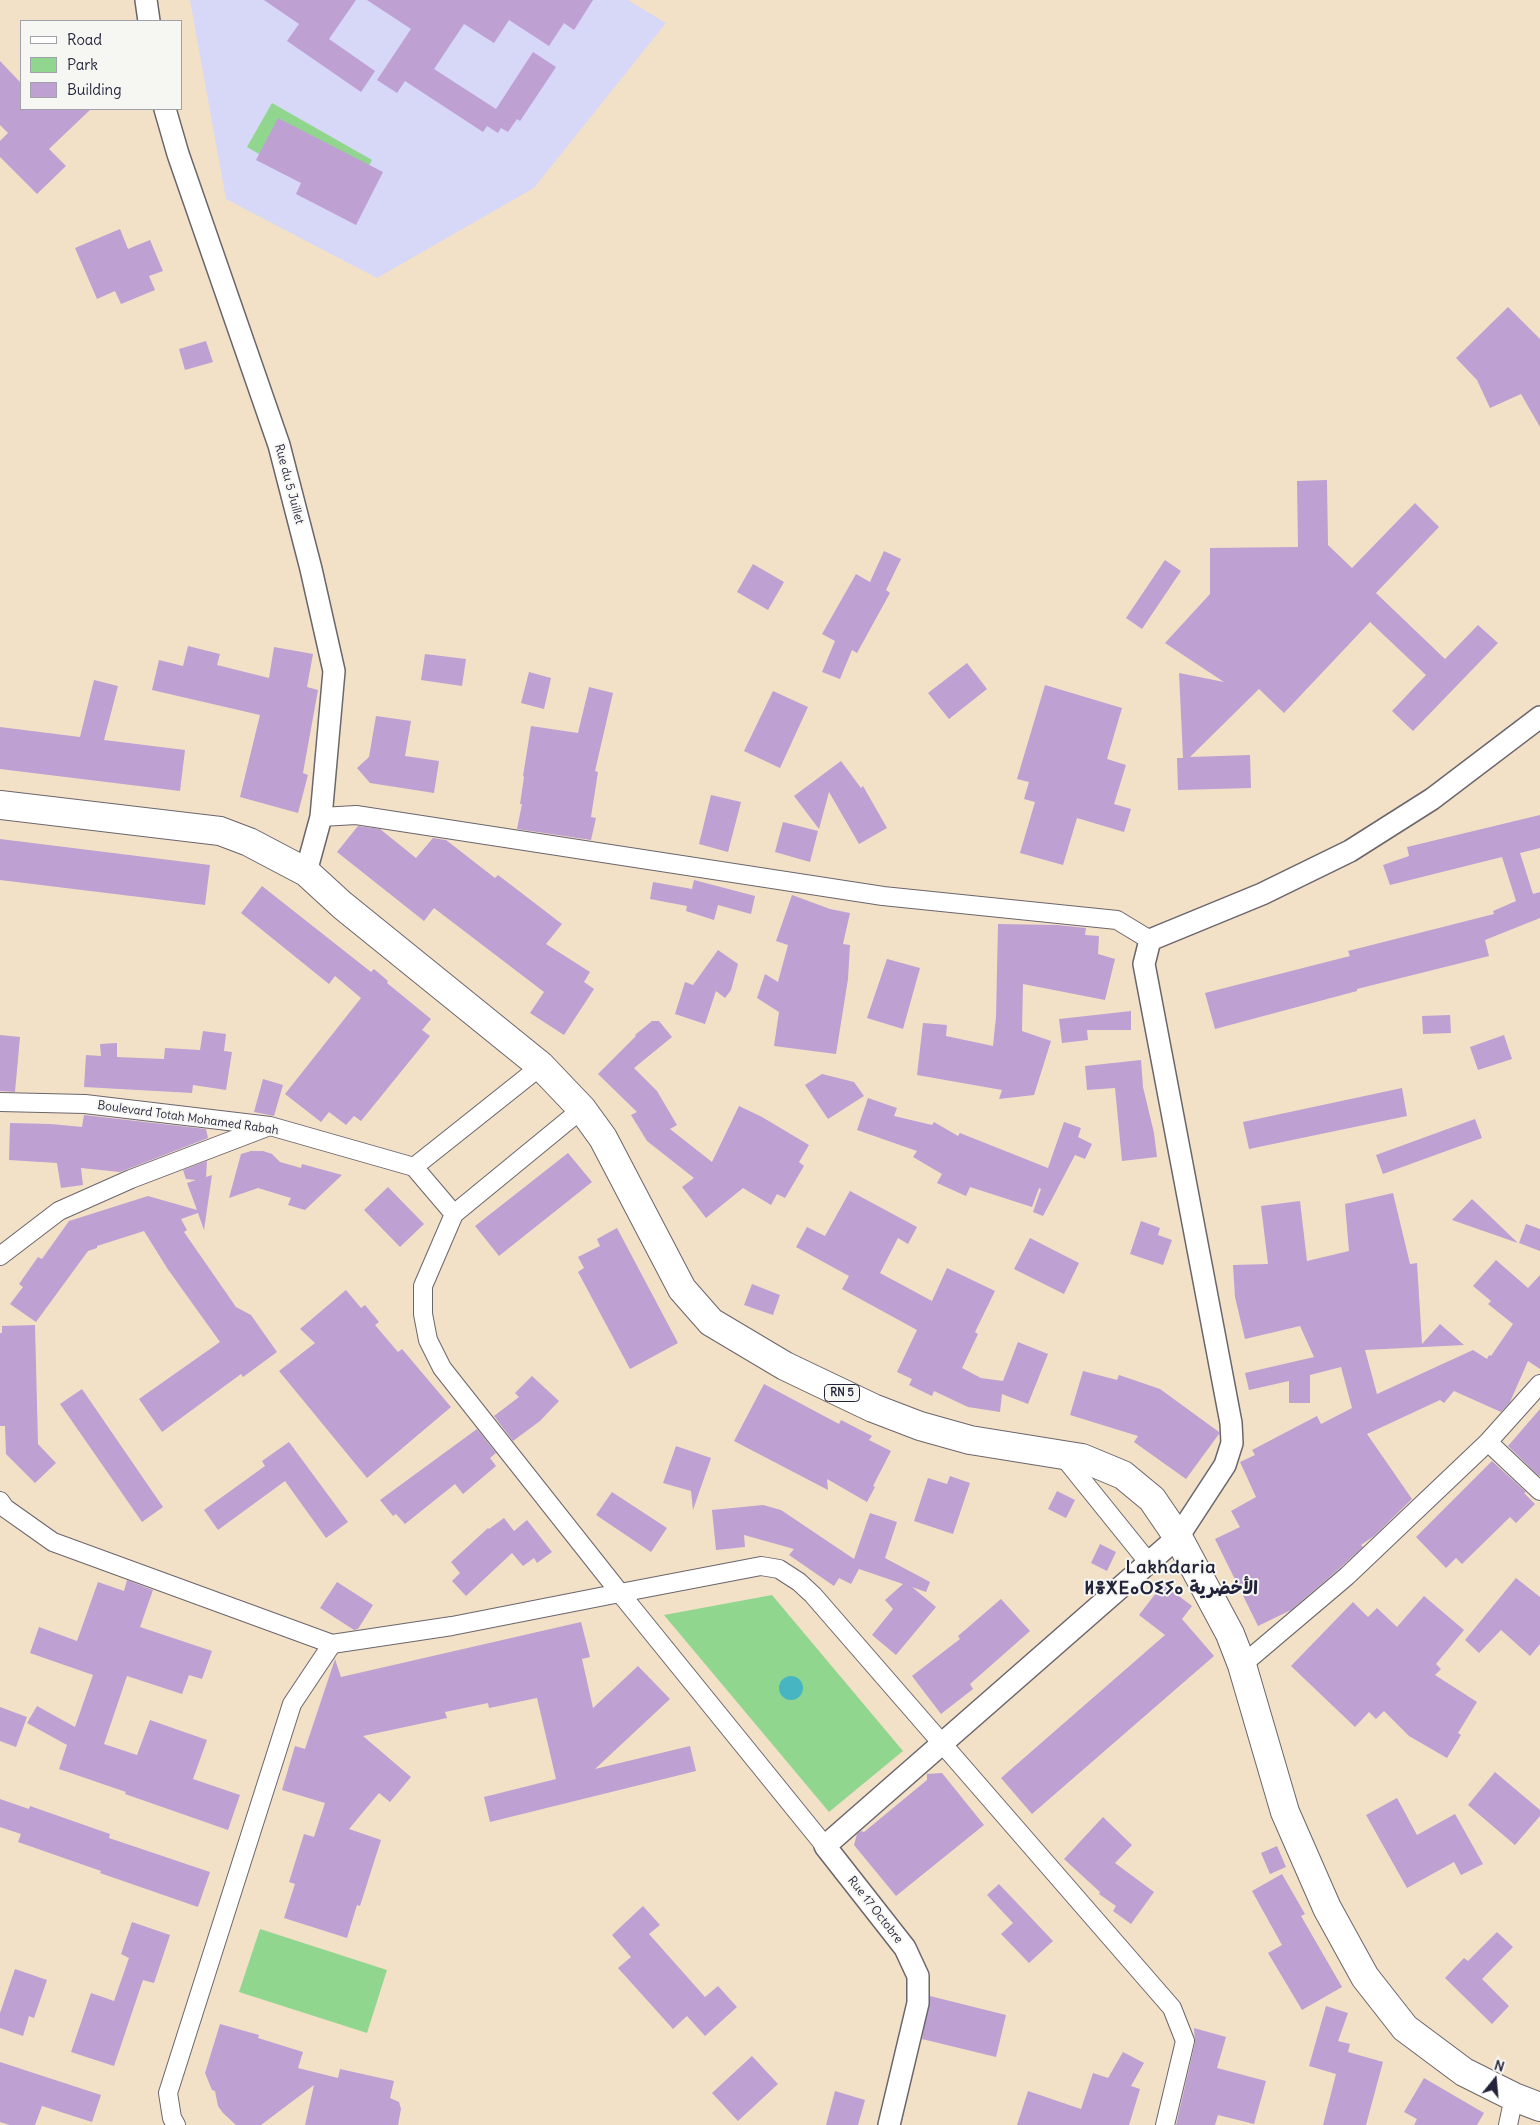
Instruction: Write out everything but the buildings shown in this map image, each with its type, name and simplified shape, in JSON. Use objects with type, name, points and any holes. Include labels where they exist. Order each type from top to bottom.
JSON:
[{"type":"main road","name":"RN 5","points":[[0,805],[220,831],[249,842],[306,872],[342,905],[541,1066],[582,1108],[603,1138],[682,1289],[711,1322],[785,1366],[873,1408],[920,1426],[970,1440],[1082,1458],[1123,1475],[1152,1499],[1178,1537],[1230,1634],[1242,1665],[1285,1812],[1327,1908],[1365,1977],[1405,2028],[1464,2072],[1514,2097],[1540,2107]]},
{"type":"street","points":[[146,0],[149,20]]},
{"type":"street","name":"Rue du 5 Juillet","points":[[164,110],[279,445],[334,671],[321,817],[306,872]]},
{"type":"street","points":[[1150,940],[1262,894],[1350,851],[1432,799],[1540,717]]},
{"type":"street","points":[[321,817],[356,815],[883,896],[1117,920],[1150,940]]},
{"type":"street","points":[[582,1108],[454,1214],[423,1286],[423,1314],[428,1340],[442,1368],[463,1397],[824,1846],[1178,1537],[1225,1465],[1232,1443],[1231,1423],[1144,964],[1150,940]]},
{"type":"street","points":[[454,1214],[414,1168],[541,1066]]},
{"type":"street","name":"Boulevard Totah Mohamed Rabah","points":[[0,1102],[85,1104],[270,1126],[414,1168]]},
{"type":"street","points":[[0,1256],[59,1211],[131,1179],[270,1126]]},
{"type":"street","points":[[1242,1665],[1347,1576],[1488,1442],[1540,1384]]},
{"type":"street","points":[[1488,1442],[1540,1492]]},
{"type":"street","points":[[1062,1455],[1149,1563]]},
{"type":"street","points":[[0,1501],[5,1508],[53,1542],[332,1644],[452,1626],[761,1566],[778,1569],[799,1582],[813,1595],[1172,2008],[1185,2041],[1165,2125]]},
{"type":"street","points":[[176,2125],[172,2118],[168,2093],[292,1704],[332,1644]]},
{"type":"street","name":"Rue 17 Octobre","points":[[824,1846],[906,1948],[918,1976],[918,2003],[889,2125]]},
{"type":"street","points":[[1508,2125],[1514,2097]]},
{"type":"shaded area","points":[[190,0],[628,0],[666,23],[534,188],[377,278],[226,199]]},
{"type":"green space","points":[[272,103],[372,160],[347,205],[247,147]]},
{"type":"green space","points":[[772,1595],[903,1751],[829,1812],[664,1615]]},
{"type":"green space","points":[[260,1929],[387,1970],[367,2033],[239,1992]]},
{"type":"water","points":[[791,1676],[800,1679],[803,1688],[800,1697],[791,1700],[782,1697],[779,1688],[782,1679]]},
{"type":"district","name":"Lakhdaria ⵍⴻⵅⴹⴰⵔⵉⵢⴰ الأخضرية","points":[[1171,1578]]}]
